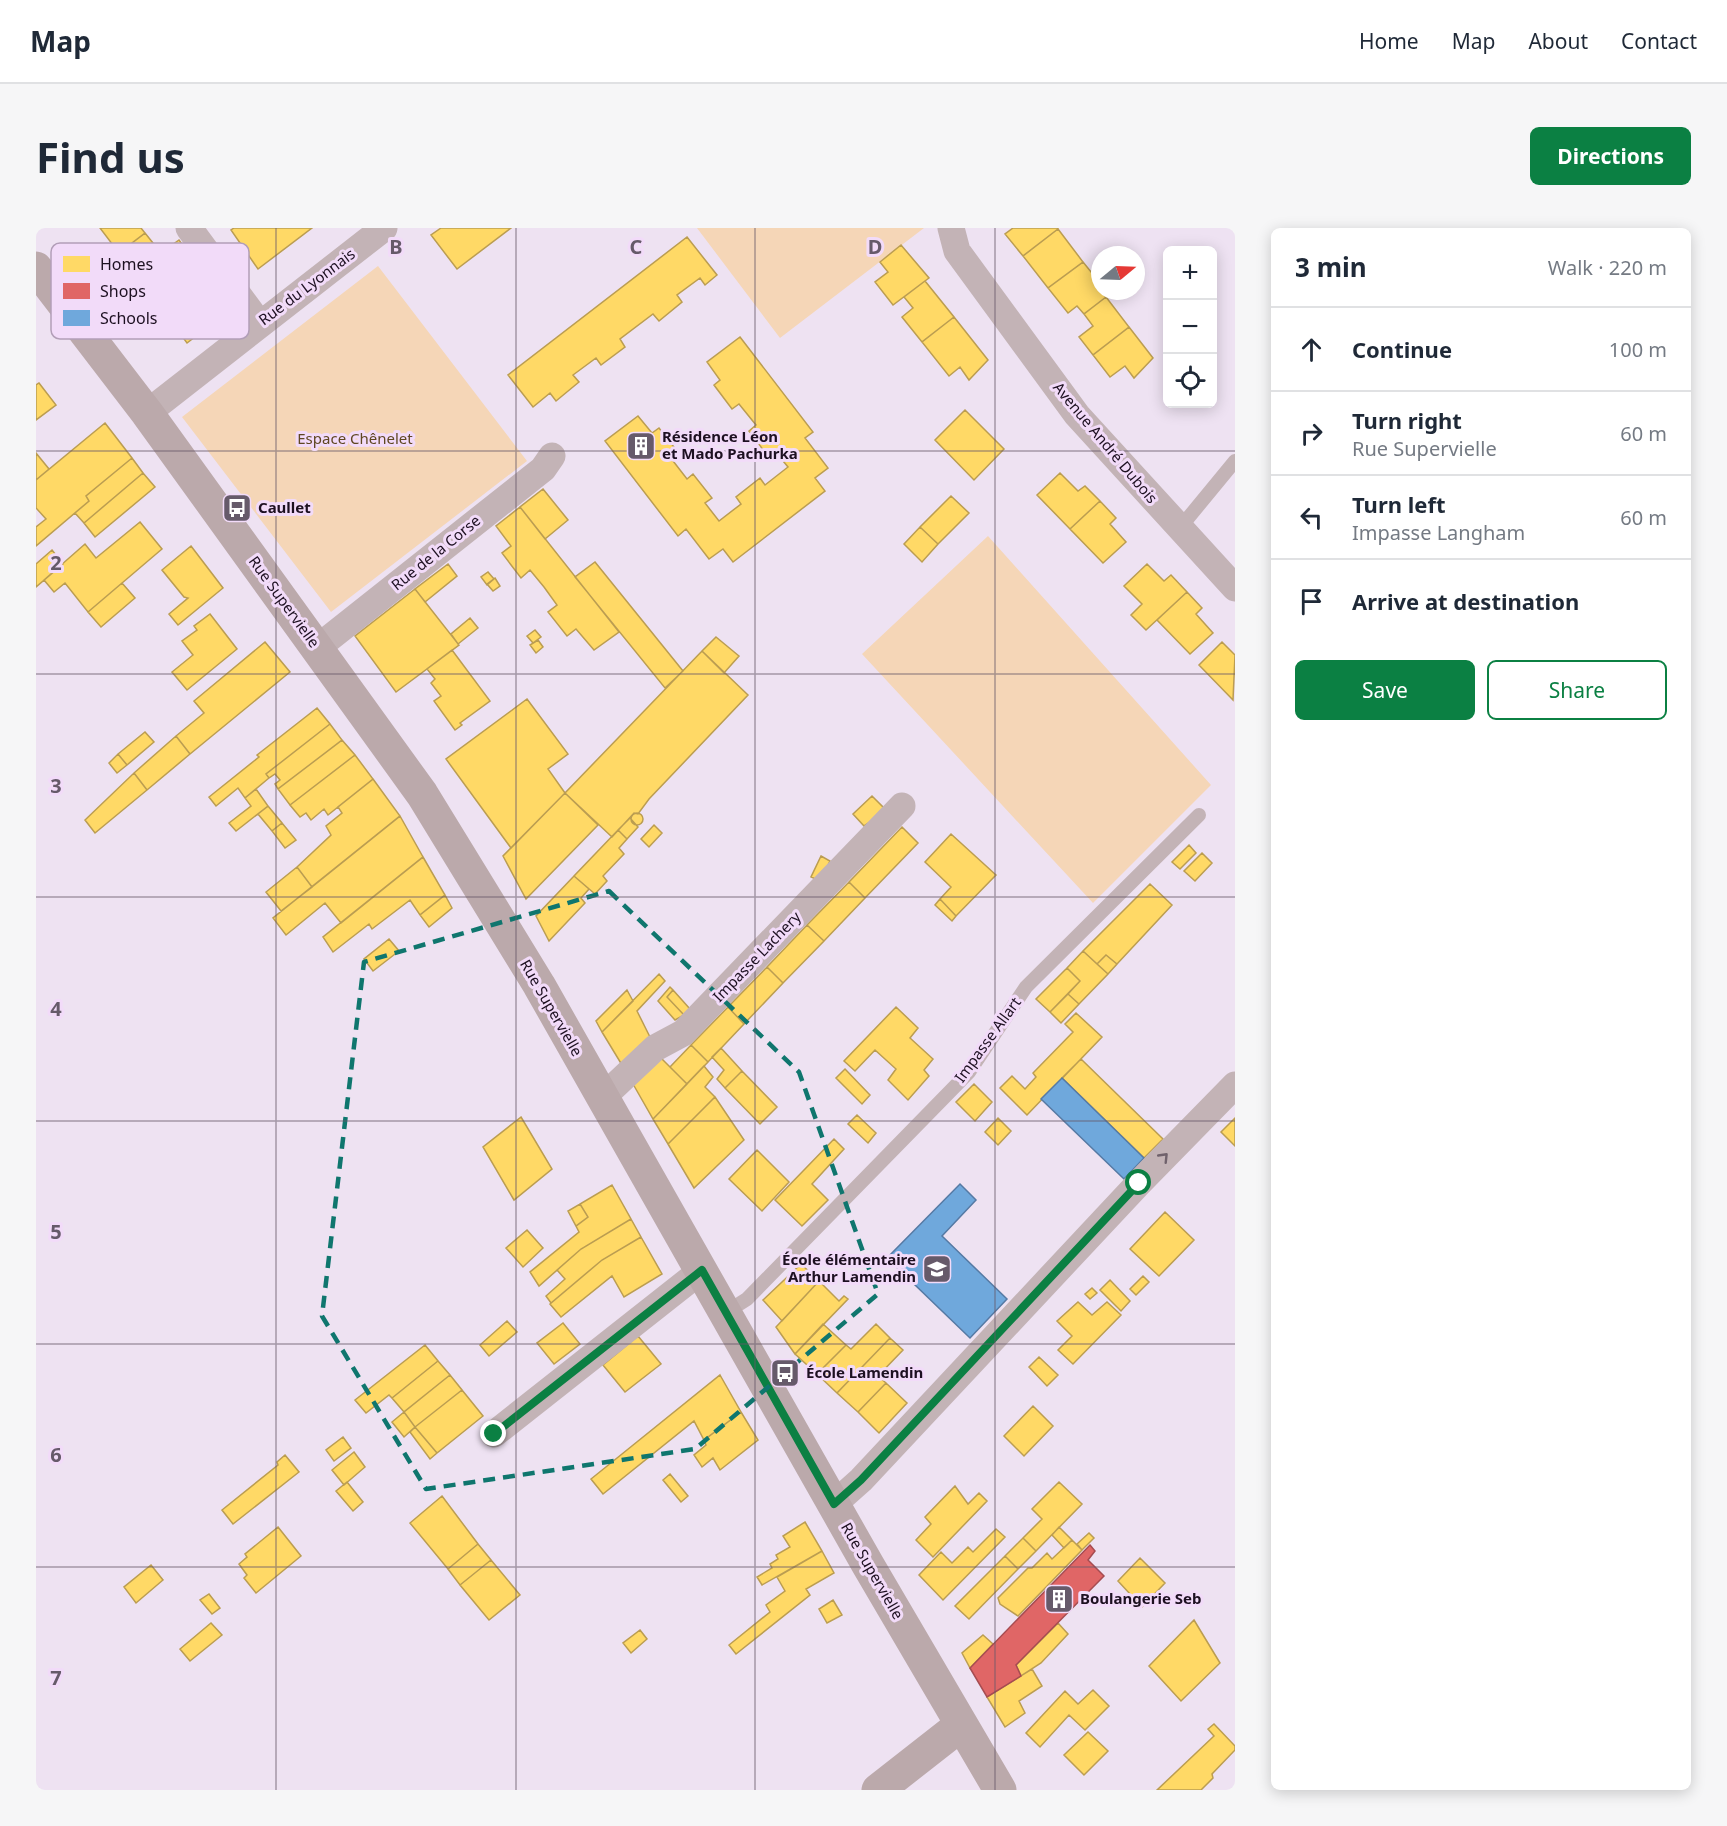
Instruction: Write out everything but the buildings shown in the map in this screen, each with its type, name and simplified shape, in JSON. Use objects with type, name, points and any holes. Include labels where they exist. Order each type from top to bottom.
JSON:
[{"type":"main road","name":"Rue Supervielle","points":[[36,268],[51,288]]},
{"type":"main road","name":"Rue Supervielle","points":[[90,339],[147,413],[422,794],[539,985],[834,1504],[1000,1790]]},
{"type":"main road","points":[[879,1790],[961,1725]]},
{"type":"street","points":[[189,228],[200,243]]},
{"type":"street","name":"Rue du Lyonnais","points":[[249,331],[384,228]]},
{"type":"street","name":"Avenue André Dubois","points":[[951,228],[957,252],[1077,415],[1235,588]]},
{"type":"street","points":[[249,309],[259,323]]},
{"type":"street","name":"Rue du Lyonnais","points":[[147,413],[239,339]]},
{"type":"street","name":"Rue de la Corse","points":[[317,648],[543,469],[552,456]]},
{"type":"street","name":"Impasse Lachery","points":[[603,1097],[655,1048],[683,1033],[902,806]]},
{"type":"street","points":[[834,1504],[861,1480],[1235,1085]]},
{"type":"street","points":[[494,1434],[702,1270]]},
{"type":"lane","points":[[1179,529],[1235,461]]},
{"type":"lane","name":"Impasse Allart","points":[[725,1313],[747,1299],[969,1072],[1026,987],[1199,815]]},
{"type":"highlighted area","points":[[609,891],[799,1072],[878,1294],[695,1449],[426,1489],[322,1316],[364,962]]},
{"type":"green space","points":[[697,228],[924,228],[780,338]]},
{"type":"green space","name":"Espace Chênelet","points":[[378,266],[527,461],[331,612],[182,417]]},
{"type":"green space","points":[[988,536],[1211,785],[1093,903],[862,654]]},
{"type":"place","name":"Résidence Léon et Mado Pachurka","points":[[641,446]]},
{"type":"place","name":"Caullet","points":[[237,508]]},
{"type":"place","name":"École élémentaire Arthur Lamendin","points":[[937,1269]]},
{"type":"place","name":"École Lamendin","points":[[785,1373]]},
{"type":"place","name":"Boulangerie Seb","points":[[1059,1599]]},
{"type":"route","points":[[494,1434],[702,1270],[834,1504],[861,1480],[1139,1183]]}]
